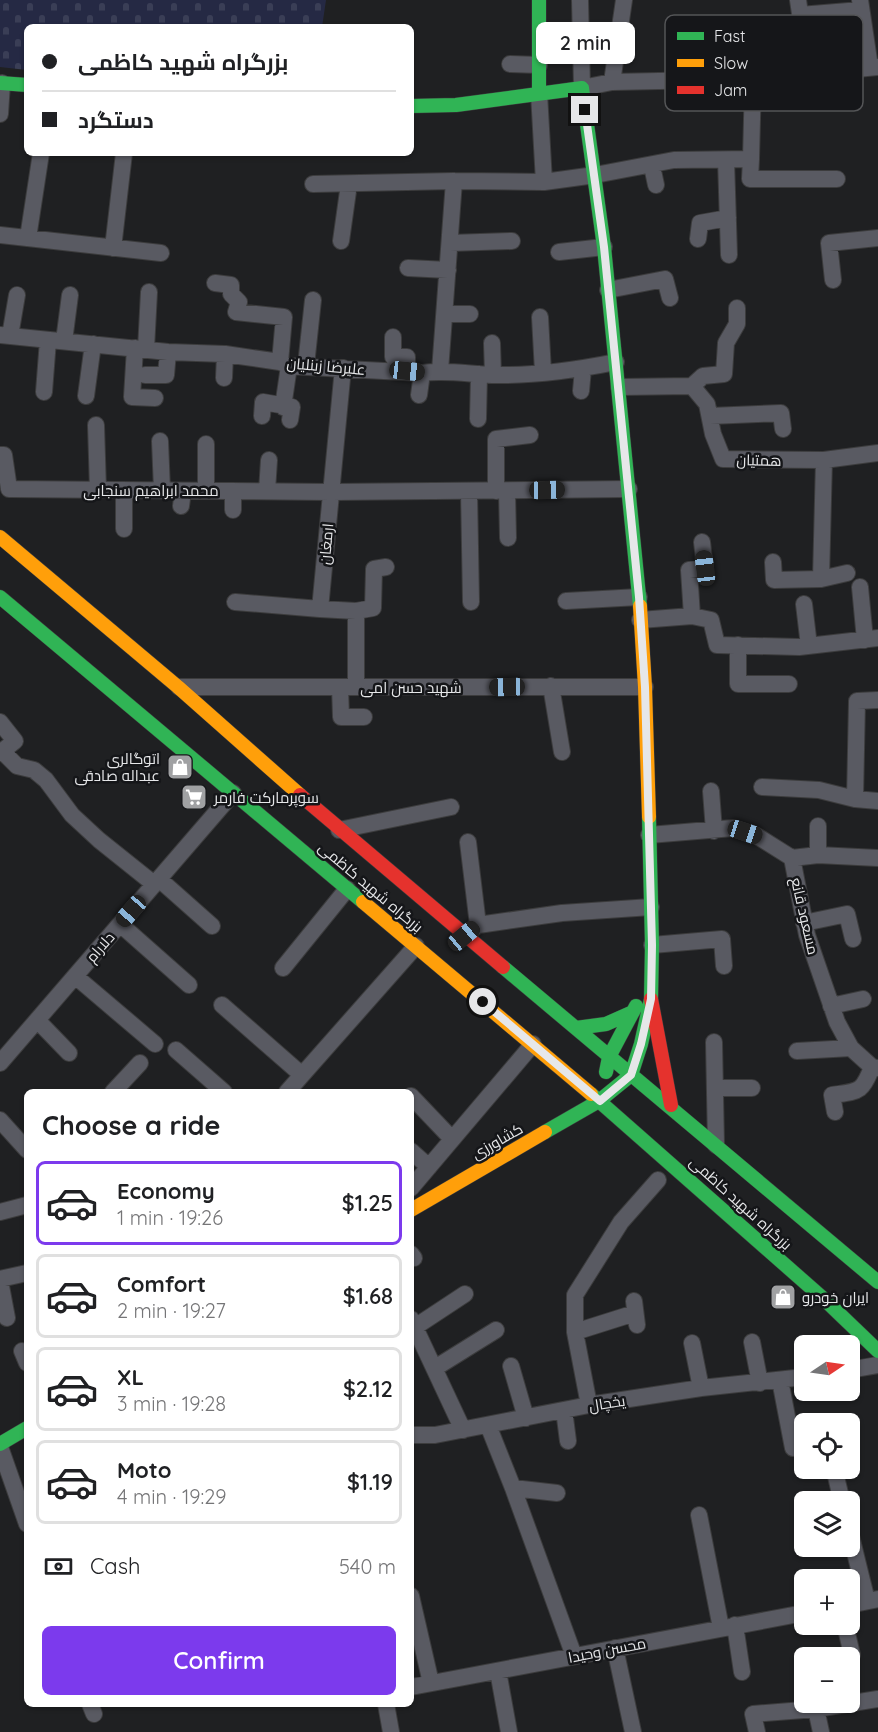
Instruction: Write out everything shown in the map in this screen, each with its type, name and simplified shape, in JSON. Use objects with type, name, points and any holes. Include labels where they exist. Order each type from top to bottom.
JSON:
[{"type":"main road","points":[[539,0],[539,93]]},
{"type":"main road","points":[[1,83],[24,85]]},
{"type":"main road","points":[[414,106],[456,105],[582,88],[604,247],[619,387],[645,687],[652,945],[651,999],[631,1075]]},
{"type":"main road","name":"بزرگراه شهید کاظمی","points":[[0,537],[178,687],[339,830],[609,1057],[671,1105],[878,1282]]},
{"type":"main road","name":"بزرگراه شهید کاظمی","points":[[1,598],[600,1101],[710,1197],[878,1351]]},
{"type":"main road","points":[[600,1101],[609,1057],[651,984]]},
{"type":"main road","points":[[651,999],[659,1033],[664,1079],[671,1105]]},
{"type":"main road","points":[[576,1028],[602,1027],[613,1024],[633,1012]]},
{"type":"main road","name":"کشاورزی","points":[[414,1208],[600,1101],[631,1075]]},
{"type":"main road","points":[[0,1445],[24,1430]]},
{"type":"street","points":[[580,0],[582,88],[612,82],[665,81]]},
{"type":"street","points":[[612,82],[624,0]]},
{"type":"street","points":[[799,7],[861,5],[874,67]]},
{"type":"street","points":[[510,64],[538,65]]},
{"type":"street","points":[[0,114],[1,83]]},
{"type":"street","points":[[539,93],[544,182]]},
{"type":"street","points":[[752,111],[750,179],[837,179]]},
{"type":"street","points":[[28,238],[41,156]]},
{"type":"street","points":[[113,248],[124,156]]},
{"type":"street","points":[[312,184],[544,182],[674,160],[751,159]]},
{"type":"street","points":[[726,160],[729,255]]},
{"type":"street","points":[[652,165],[656,185]]},
{"type":"street","points":[[440,371],[454,181]]},
{"type":"street","points":[[341,241],[349,183]]},
{"type":"street","points":[[698,239],[700,224],[728,218]]},
{"type":"street","points":[[0,236],[161,253]]},
{"type":"street","points":[[833,280],[829,243],[878,238]]},
{"type":"street","points":[[450,243],[512,241]]},
{"type":"street","points":[[559,252],[604,247]]},
{"type":"street","points":[[408,268],[448,270]]},
{"type":"street","points":[[608,290],[665,279],[670,298]]},
{"type":"street","points":[[215,283],[231,285],[231,294],[239,302],[236,312],[284,317],[292,364]]},
{"type":"street","points":[[149,292],[132,397],[155,398]]},
{"type":"street","points":[[5,335],[17,295]]},
{"type":"street","points":[[44,392],[70,295]]},
{"type":"street","points":[[262,416],[263,402],[286,414],[292,364],[313,300]]},
{"type":"street","points":[[619,387],[692,386],[703,376],[724,374],[726,343],[737,324],[736,308]]},
{"type":"street","points":[[445,314],[470,314]]},
{"type":"street","points":[[540,317],[543,372]]},
{"type":"street","name":"علیرضا زینلیان","points":[[5,335],[168,352],[225,354],[292,364],[414,372],[486,374],[543,372],[583,369],[616,362]]},
{"type":"street","points":[[393,337],[393,357],[407,357],[414,372],[419,395]]},
{"type":"street","points":[[478,419],[492,343]]},
{"type":"street","points":[[86,396],[93,344]]},
{"type":"street","points":[[145,375],[166,375],[168,352]]},
{"type":"street","points":[[224,378],[225,354]]},
{"type":"street","name":"ارمغان","points":[[320,609],[343,368]]},
{"type":"street","points":[[581,391],[583,369]]},
{"type":"street","name":"همتیان","points":[[692,386],[707,404],[713,434],[723,459],[824,460],[877,453]]},
{"type":"street","points":[[710,416],[781,413],[783,429]]},
{"type":"street","points":[[96,425],[98,490]]},
{"type":"street","points":[[508,538],[496,439],[530,435]]},
{"type":"street","points":[[160,441],[162,490]]},
{"type":"street","points":[[206,444],[206,491]]},
{"type":"street","name":"محمد ابراهیم سنجابی","points":[[0,455],[4,455],[9,489],[162,490],[182,498],[206,491],[628,489]]},
{"type":"street","points":[[267,491],[269,460]]},
{"type":"street","points":[[821,579],[824,460]]},
{"type":"street","points":[[124,490],[124,529]]},
{"type":"street","points":[[233,491],[233,510]]},
{"type":"street","points":[[469,491],[471,602]]},
{"type":"street","points":[[692,616],[688,570],[705,568],[702,542]]},
{"type":"street","points":[[773,562],[774,580],[821,579],[847,573]]},
{"type":"street","points":[[235,602],[356,611],[373,608],[374,569],[386,567]]},
{"type":"street","points":[[640,620],[692,616],[711,620],[717,645],[809,646],[871,639],[860,587]]},
{"type":"street","points":[[566,601],[639,597]]},
{"type":"street","points":[[804,604],[809,646]]},
{"type":"street","points":[[356,611],[348,687],[341,717],[364,717]]},
{"type":"street","points":[[738,645],[738,684],[789,684]]},
{"type":"street","points":[[551,686],[562,752]]},
{"type":"street","name":"شهید حسن امی","points":[[178,687],[645,687]]},
{"type":"street","points":[[855,799],[857,701],[878,700]]},
{"type":"street","points":[[0,722],[15,741],[1,752],[17,766],[34,770],[46,780],[72,815],[99,840],[212,926]]},
{"type":"street","points":[[762,787],[819,790],[855,799],[878,801]]},
{"type":"street","points":[[711,791],[714,831]]},
{"type":"street","name":"دلارام","points":[[0,1063],[233,793]]},
{"type":"street","points":[[339,830],[451,807]]},
{"type":"street","points":[[818,826],[818,855]]},
{"type":"street","name":"مسعود قانع","points":[[649,835],[733,828],[757,836],[792,858],[807,935],[837,1022],[851,1048],[875,1067]]},
{"type":"street","points":[[468,842],[478,925]]},
{"type":"street","points":[[792,858],[818,855],[878,858]]},
{"type":"street","points":[[282,968],[347,889]]},
{"type":"street","points":[[464,936],[478,925],[562,912],[651,907]]},
{"type":"street","points":[[804,923],[847,914],[853,939]]},
{"type":"street","points":[[120,924],[189,985]]},
{"type":"street","points":[[652,945],[722,939],[724,966]]},
{"type":"street","points":[[290,1089],[416,946]]},
{"type":"street","points":[[75,976],[155,1044]]},
{"type":"street","points":[[831,1006],[863,999]]},
{"type":"street","points":[[222,1005],[302,1075]]},
{"type":"street","points":[[37,1020],[69,1053]]},
{"type":"street","points":[[714,1042],[716,1145]]},
{"type":"street","points":[[414,1184],[533,1044]]},
{"type":"street","points":[[797,1051],[851,1048]]},
{"type":"street","points":[[176,1050],[221,1089]]},
{"type":"street","points":[[116,1089],[140,1063]]},
{"type":"street","points":[[836,1112],[832,1095],[855,1092],[865,1085],[875,1067]]},
{"type":"street","points":[[716,1088],[752,1088]]},
{"type":"street","points":[[414,1099],[452,1139]]},
{"type":"street","points":[[0,1120],[24,1147]]},
{"type":"street","points":[[414,1154],[429,1167]]},
{"type":"street","points":[[589,1406],[575,1332],[575,1295],[621,1222],[658,1180]]},
{"type":"street","points":[[0,1212],[24,1206]]},
{"type":"street","points":[[7,1318],[0,1280],[24,1274]]},
{"type":"street","points":[[414,1322],[465,1294]]},
{"type":"street","points":[[575,1332],[635,1313]]},
{"type":"street","points":[[414,1325],[463,1430]]},
{"type":"street","points":[[435,1368],[496,1330]]},
{"type":"street","points":[[692,1342],[701,1388]]},
{"type":"street","points":[[752,1342],[760,1383]]},
{"type":"street","points":[[860,1368],[878,1365]]},
{"type":"street","points":[[511,1366],[526,1418]]},
{"type":"street","name":"یخچال","points":[[414,1435],[435,1436],[564,1410],[701,1388],[794,1378]]},
{"type":"street","points":[[780,1380],[793,1448]]},
{"type":"street","points":[[564,1410],[568,1440]]},
{"type":"street","points":[[488,1425],[574,1656]]},
{"type":"street","points":[[0,1445],[24,1515]]},
{"type":"street","points":[[513,1488],[557,1493]]},
{"type":"street","points":[[699,1515],[742,1672]]},
{"type":"street","points":[[859,1557],[873,1600]]},
{"type":"street","points":[[414,1609],[431,1683]]},
{"type":"street","name":"محسن وحیدا","points":[[414,1686],[794,1615]]},
{"type":"street","points":[[615,1648],[633,1732]]},
{"type":"street","points":[[498,1671],[509,1732]]},
{"type":"street","points":[[860,1702],[878,1699]]},
{"type":"street","points":[[387,1707],[391,1732]]},
{"type":"street","points":[[757,1732],[753,1714],[794,1711]]},
{"type":"street","points":[[817,1713],[821,1732]]},
{"type":"green space","points":[[0,0],[326,0],[322,24],[24,24],[24,70],[0,67]]},
{"type":"traffic: fast","points":[[539,0],[539,93]]},
{"type":"traffic: fast","points":[[0,83],[24,85]]},
{"type":"traffic: fast","points":[[414,106],[456,105],[582,88],[604,247],[640,606]]},
{"type":"traffic: fast","points":[[0,597],[363,902]]},
{"type":"traffic: fast","points":[[545,1132],[599,1101],[631,1075],[651,999],[649,817]]},
{"type":"traffic: fast","points":[[503,967],[878,1282]]},
{"type":"traffic: fast","points":[[606,1072],[609,1057],[636,1006]]},
{"type":"traffic: fast","points":[[576,1028],[606,1024],[633,1012]]},
{"type":"traffic: fast","points":[[591,1094],[826,1301],[878,1351]]},
{"type":"traffic: fast","points":[[0,1444],[24,1430]]},
{"type":"traffic: slow","points":[[0,537],[178,687],[300,795]]},
{"type":"traffic: slow","points":[[640,606],[649,817]]},
{"type":"traffic: slow","points":[[363,902],[591,1094]]},
{"type":"traffic: slow","points":[[414,1208],[545,1132]]},
{"type":"traffic: jam","points":[[300,795],[503,967]]},
{"type":"traffic: jam","points":[[651,999],[671,1105]]},
{"type":"place","name":"اتوگالری عبداله صادقی","points":[[180,767]]},
{"type":"place","name":"سوپرمارکت فارمر","points":[[194,797]]},
{"type":"place","name":"ایران خودرو","points":[[783,1297]]},
{"type":"route","points":[[483,1002],[600,1101],[631,1075],[651,999],[652,945],[645,687],[639,597],[604,247],[585,110]]}]
